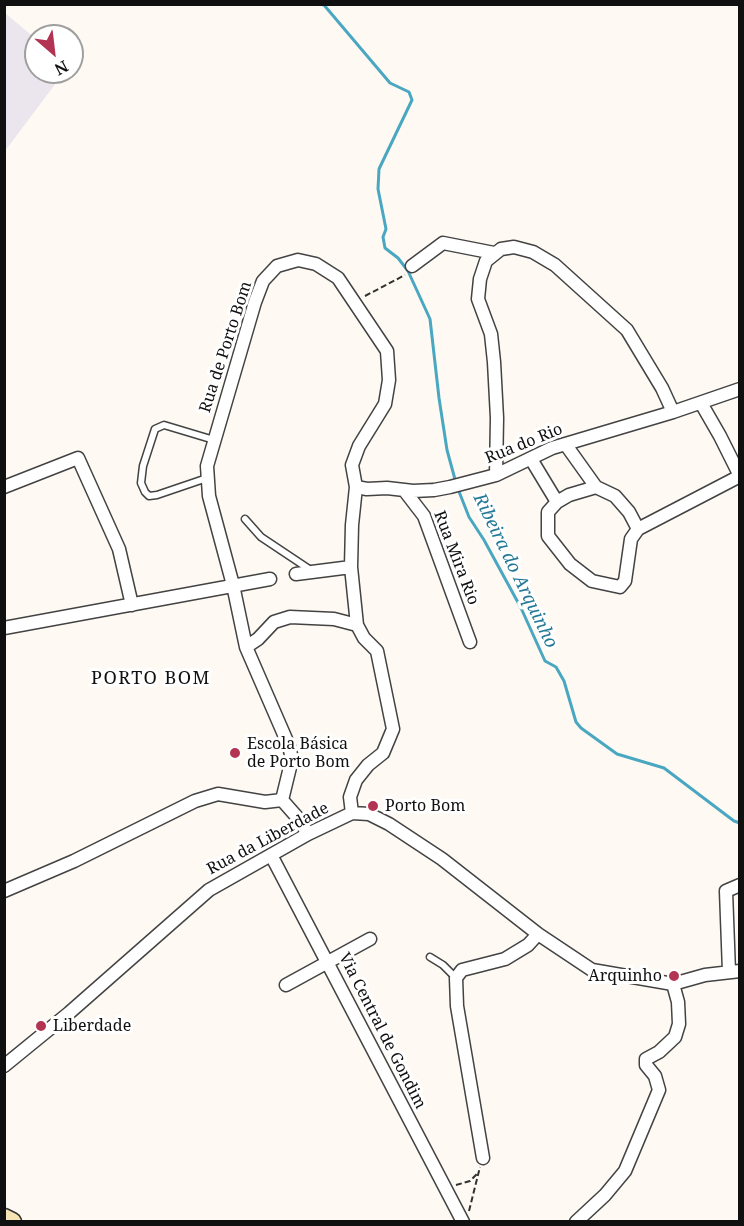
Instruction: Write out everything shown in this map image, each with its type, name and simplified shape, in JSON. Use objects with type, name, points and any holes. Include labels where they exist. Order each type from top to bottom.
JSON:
[{"type":"main road","points":[[4,1218],[12,1221]]},
{"type":"street","points":[[408,270],[443,243],[494,253]]},
{"type":"street","points":[[495,475],[497,418],[494,362],[491,334],[478,299],[480,279],[486,261],[501,249],[514,247],[533,252],[555,265],[627,330],[662,388],[673,412]]},
{"type":"street","name":"Rua de Porto Bom","points":[[282,800],[292,759],[289,746],[246,647],[233,585],[209,496],[207,478],[209,454],[263,281],[277,266],[298,260],[316,264],[338,278],[387,351],[389,380],[385,404],[359,446],[352,465],[356,487],[351,567],[357,625]]},
{"type":"street","name":"Rua do Rio","points":[[356,487],[434,490],[495,475],[552,448],[701,404],[740,389]]},
{"type":"street","points":[[596,487],[569,495],[557,502],[548,512],[548,536],[570,564],[592,581],[620,587],[624,581],[631,539],[638,529],[740,476],[701,404]]},
{"type":"street","points":[[566,445],[596,487],[615,496],[629,512],[638,529]]},
{"type":"street","points":[[4,487],[78,458],[119,549],[132,605]]},
{"type":"street","points":[[531,459],[557,502]]},
{"type":"street","name":"Rua Mira Rio","points":[[404,490],[424,516],[470,642]]},
{"type":"street","points":[[296,574],[351,567]]},
{"type":"street","points":[[4,628],[270,579]]},
{"type":"street","points":[[246,647],[258,639],[274,622],[290,617],[334,619],[357,625],[364,638],[377,651],[393,729],[383,753],[368,765],[356,780],[350,797],[351,813]]},
{"type":"street","points":[[4,891],[74,861],[195,801],[218,794],[265,802],[282,800],[308,834]]},
{"type":"street","name":"Rua da Liberdade","points":[[4,1066],[69,1013],[209,890],[308,834],[351,813],[369,814],[389,824],[442,859],[538,934],[592,970],[673,984],[705,975],[734,971]]},
{"type":"street","name":"Via Central de Gondim","points":[[271,855],[444,1186],[466,1216]]},
{"type":"street","points":[[734,971],[726,891],[740,885]]},
{"type":"street","points":[[483,1158],[457,1006],[456,978],[462,970],[505,959],[528,945],[538,934]]},
{"type":"street","points":[[285,985],[369,939]]},
{"type":"street","points":[[576,1221],[605,1195],[625,1171],[659,1090],[655,1076],[645,1065],[646,1059],[659,1052],[675,1037],[679,1024],[678,1002],[673,984]]},
{"type":"lane","points":[[207,478],[149,496],[141,483],[143,466],[155,429],[164,425],[214,440]]},
{"type":"lane","points":[[245,519],[261,537],[313,572]]},
{"type":"lane","points":[[430,957],[443,965],[456,978]]},
{"type":"path","points":[[354,302],[408,270]]},
{"type":"path","points":[[466,1216],[483,1158]]},
{"type":"path","points":[[444,1186],[470,1181],[477,1174]]},
{"type":"shaded area","points":[[5,13],[24,29],[24,84],[55,84],[5,151]]},
{"type":"waterway","name":"Ribeira do Arquinho","points":[[320,4],[324,5],[390,83],[409,92],[412,100],[379,169],[378,189],[386,229],[383,237],[385,248],[398,258],[408,271],[430,319],[447,450],[456,483]]},
{"type":"waterway","name":"Ribeira do Arquinho","points":[[458,489],[469,517],[521,608],[545,661],[556,667],[564,681],[576,722],[581,728],[617,754],[664,768],[734,821],[740,823]]},
{"type":"place","name":"Escola Básica de Porto Bom","points":[[235,753]]},
{"type":"place","name":"Porto Bom","points":[[373,806]]},
{"type":"place","name":"Arquinho","points":[[674,976]]},
{"type":"place","name":"Liberdade","points":[[41,1026]]},
{"type":"district","name":"PORTO BOM","points":[[151,679]]}]
